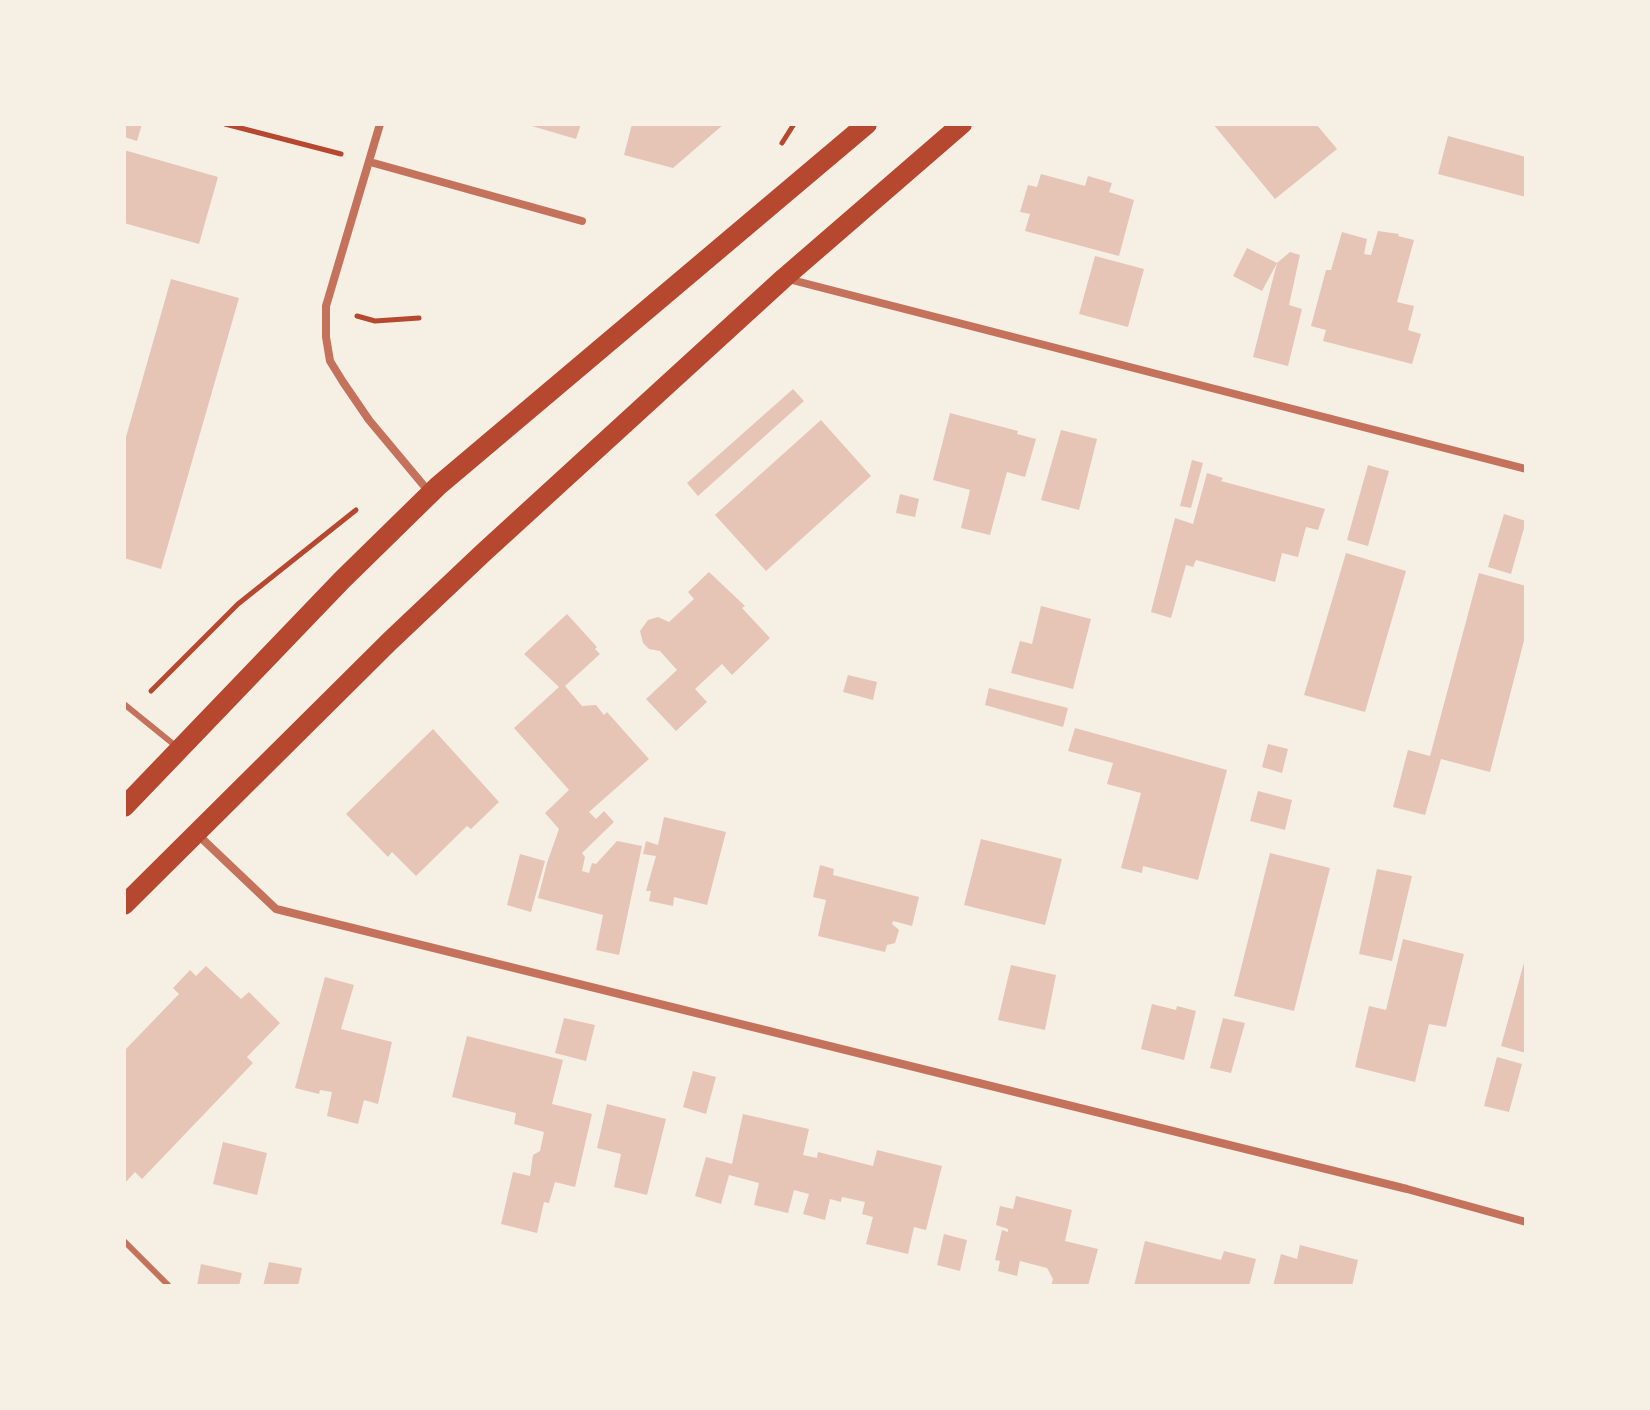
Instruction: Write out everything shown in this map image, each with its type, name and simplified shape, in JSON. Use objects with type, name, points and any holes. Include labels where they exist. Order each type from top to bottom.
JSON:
[{"type":"main road","points":[[124,807],[430,493],[867,124]]},
{"type":"main road","points":[[124,905],[471,564],[784,278],[962,124]]},
{"type":"street","points":[[380,124],[325,308],[326,337],[330,361],[369,420],[430,493]]},
{"type":"street","points":[[370,162],[582,221]]},
{"type":"street","points":[[784,278],[1526,469]]},
{"type":"street","points":[[196,833],[276,909],[1407,1189],[1526,1222]]},
{"type":"lane","points":[[124,704],[180,749]]},
{"type":"lane","points":[[124,1241],[169,1286]]},
{"type":"path","points":[[225,124],[370,162]]},
{"type":"path","points":[[325,308],[375,321],[419,318]]},
{"type":"building","points":[[124,124],[142,124],[137,141],[124,137]]},
{"type":"building","points":[[525,124],[581,124],[576,139]]},
{"type":"building","points":[[632,124],[724,124],[673,168],[624,155]]},
{"type":"building","points":[[1213,124],[1316,124],[1337,149],[1275,199]]},
{"type":"building","points":[[1448,136],[1526,157],[1526,197],[1438,174]]},
{"type":"building","points":[[124,150],[218,177],[199,244],[124,223]]},
{"type":"building","points":[[1041,174],[1085,186],[1088,176],[1112,183],[1109,192],[1134,200],[1119,256],[1025,231],[1030,214],[1020,212],[1028,185],[1037,187]]},
{"type":"building","points":[[1378,231],[1414,240],[1397,302],[1414,306],[1408,330],[1421,334],[1412,364],[1323,341],[1326,330],[1311,326],[1326,270],[1331,270],[1342,232],[1367,239],[1364,254],[1371,255]]},
{"type":"building","points":[[1247,248],[1277,263],[1262,291],[1233,276]]},
{"type":"building","points":[[1290,252],[1300,255],[1289,305],[1302,309],[1288,366],[1253,357],[1277,263]]},
{"type":"building","points":[[1095,256],[1144,269],[1128,327],[1079,314]]},
{"type":"building","points":[[171,279],[239,298],[161,569],[124,558],[124,444]]},
{"type":"building","points":[[793,389],[804,401],[698,496],[687,483]]},
{"type":"building","points":[[950,413],[1018,431],[1017,434],[1036,439],[1025,477],[1007,472],[990,535],[961,528],[970,490],[933,480]]},
{"type":"building","points":[[821,420],[871,476],[766,571],[715,515]]},
{"type":"building","points":[[1061,430],[1097,439],[1079,510],[1041,500]]},
{"type":"building","points":[[1192,460],[1203,463],[1191,508],[1180,506]]},
{"type":"building","points":[[1368,465],[1389,471],[1368,546],[1347,540]]},
{"type":"building","points":[[1207,473],[1223,478],[1221,481],[1325,509],[1318,530],[1306,527],[1298,557],[1282,553],[1275,582],[1196,560],[1193,567],[1186,565],[1171,618],[1151,612],[1175,518],[1193,524]]},
{"type":"building","points":[[900,494],[919,499],[915,517],[896,513]]},
{"type":"building","points":[[1504,514],[1526,521],[1511,574],[1488,567]]},
{"type":"building","points":[[1346,553],[1406,571],[1365,712],[1304,695]]},
{"type":"building","points":[[709,572],[745,606],[742,608],[770,638],[732,675],[722,664],[695,689],[707,702],[676,731],[646,699],[677,670],[660,651],[649,649],[643,643],[640,631],[648,620],[658,617],[669,622],[694,599],[688,592]]},
{"type":"building","points":[[1479,573],[1526,586],[1526,633],[1490,772],[1441,759],[1425,815],[1393,807],[1408,750],[1430,756]]},
{"type":"building","points":[[1041,606],[1091,619],[1073,689],[1011,673],[1020,641],[1032,644]]},
{"type":"building","points":[[567,614],[600,654],[565,686],[582,706],[596,705],[604,715],[607,712],[649,759],[589,812],[596,819],[604,811],[614,822],[582,853],[585,857],[582,871],[589,873],[592,863],[596,864],[617,841],[642,846],[619,955],[596,950],[603,915],[538,898],[559,829],[545,813],[569,790],[514,728],[559,687],[524,654]]},
{"type":"building","points":[[848,675],[877,682],[873,700],[843,692]]},
{"type":"building","points":[[989,688],[1068,708],[1063,727],[985,705]]},
{"type":"building","points":[[1075,728],[1227,770],[1198,880],[1143,866],[1142,873],[1121,868],[1141,793],[1107,784],[1113,763],[1068,751]]},
{"type":"building","points":[[433,729],[499,802],[471,829],[467,826],[416,876],[392,852],[388,857],[346,814]]},
{"type":"building","points":[[1268,744],[1288,749],[1282,773],[1262,767]]},
{"type":"building","points":[[1258,791],[1292,800],[1285,830],[1250,821]]},
{"type":"building","points":[[664,817],[726,832],[707,905],[674,897],[673,906],[649,901],[651,891],[646,891],[656,856],[643,854],[646,841],[658,845]]},
{"type":"building","points":[[981,839],[1062,859],[1045,925],[964,905]]},
{"type":"building","points":[[1270,853],[1330,868],[1294,1011],[1234,996]]},
{"type":"building","points":[[520,854],[545,861],[531,912],[507,905]]},
{"type":"building","points":[[820,865],[834,869],[833,875],[919,897],[912,926],[893,921],[892,924],[899,930],[895,943],[887,945],[885,952],[818,936],[826,900],[813,897]]},
{"type":"building","points":[[1377,869],[1412,876],[1392,961],[1359,954]]},
{"type":"building","points":[[1403,939],[1464,954],[1446,1027],[1429,1024],[1415,1082],[1355,1067],[1369,1006],[1386,1010]]},
{"type":"building","points":[[1526,959],[1526,1053],[1501,1046]]},
{"type":"building","points":[[1011,965],[1056,975],[1045,1030],[998,1020]]},
{"type":"building","points":[[206,966],[241,999],[249,992],[280,1023],[247,1057],[253,1063],[142,1179],[135,1172],[124,1184],[124,1051],[179,994],[173,988],[190,970],[196,976]]},
{"type":"building","points":[[325,977],[354,985],[341,1029],[392,1042],[378,1104],[364,1100],[358,1124],[327,1116],[332,1092],[320,1090],[319,1094],[295,1088]]},
{"type":"building","points":[[1152,1004],[1196,1011],[1184,1060],[1141,1049]]},
{"type":"building","points":[[564,1018],[595,1025],[586,1061],[555,1053]]},
{"type":"building","points":[[1223,1018],[1245,1023],[1231,1073],[1210,1068]]},
{"type":"building","points":[[467,1036],[563,1060],[552,1104],[592,1114],[575,1187],[555,1182],[549,1203],[544,1202],[537,1233],[501,1224],[513,1172],[530,1176],[533,1155],[540,1151],[544,1132],[514,1124],[516,1113],[452,1097]]},
{"type":"building","points":[[1497,1057],[1522,1064],[1509,1112],[1484,1106]]},
{"type":"building","points":[[693,1071],[716,1077],[706,1114],[683,1107]]},
{"type":"building","points":[[607,1104],[666,1119],[647,1195],[614,1187],[621,1154],[597,1148]]},
{"type":"building","points":[[743,1114],[809,1129],[803,1155],[817,1158],[818,1152],[873,1166],[877,1150],[942,1166],[926,1230],[914,1227],[908,1254],[866,1244],[873,1217],[862,1214],[865,1202],[842,1197],[841,1202],[830,1199],[825,1220],[803,1214],[809,1194],[794,1190],[788,1213],[754,1205],[759,1183],[729,1175],[721,1204],[695,1196],[706,1157],[732,1164]]},
{"type":"building","points":[[223,1142],[267,1153],[257,1195],[213,1184]]},
{"type":"building","points":[[1016,1196],[1072,1210],[1065,1241],[1098,1249],[1088,1286],[1051,1286],[1053,1279],[1047,1268],[1020,1261],[1017,1276],[998,1271],[1000,1261],[995,1260],[1002,1230],[1008,1232],[1008,1229],[996,1225],[1000,1206],[1013,1209]]},
{"type":"building","points":[[944,1234],[967,1240],[960,1271],[937,1265]]},
{"type":"building","points":[[1145,1241],[1221,1260],[1224,1251],[1256,1259],[1249,1286],[1134,1286]]},
{"type":"building","points":[[1300,1245],[1358,1260],[1352,1286],[1273,1286],[1281,1254],[1297,1259]]},
{"type":"building","points":[[269,1262],[302,1268],[298,1286],[263,1286]]},
{"type":"building","points":[[201,1264],[242,1273],[239,1286],[197,1286]]}]
